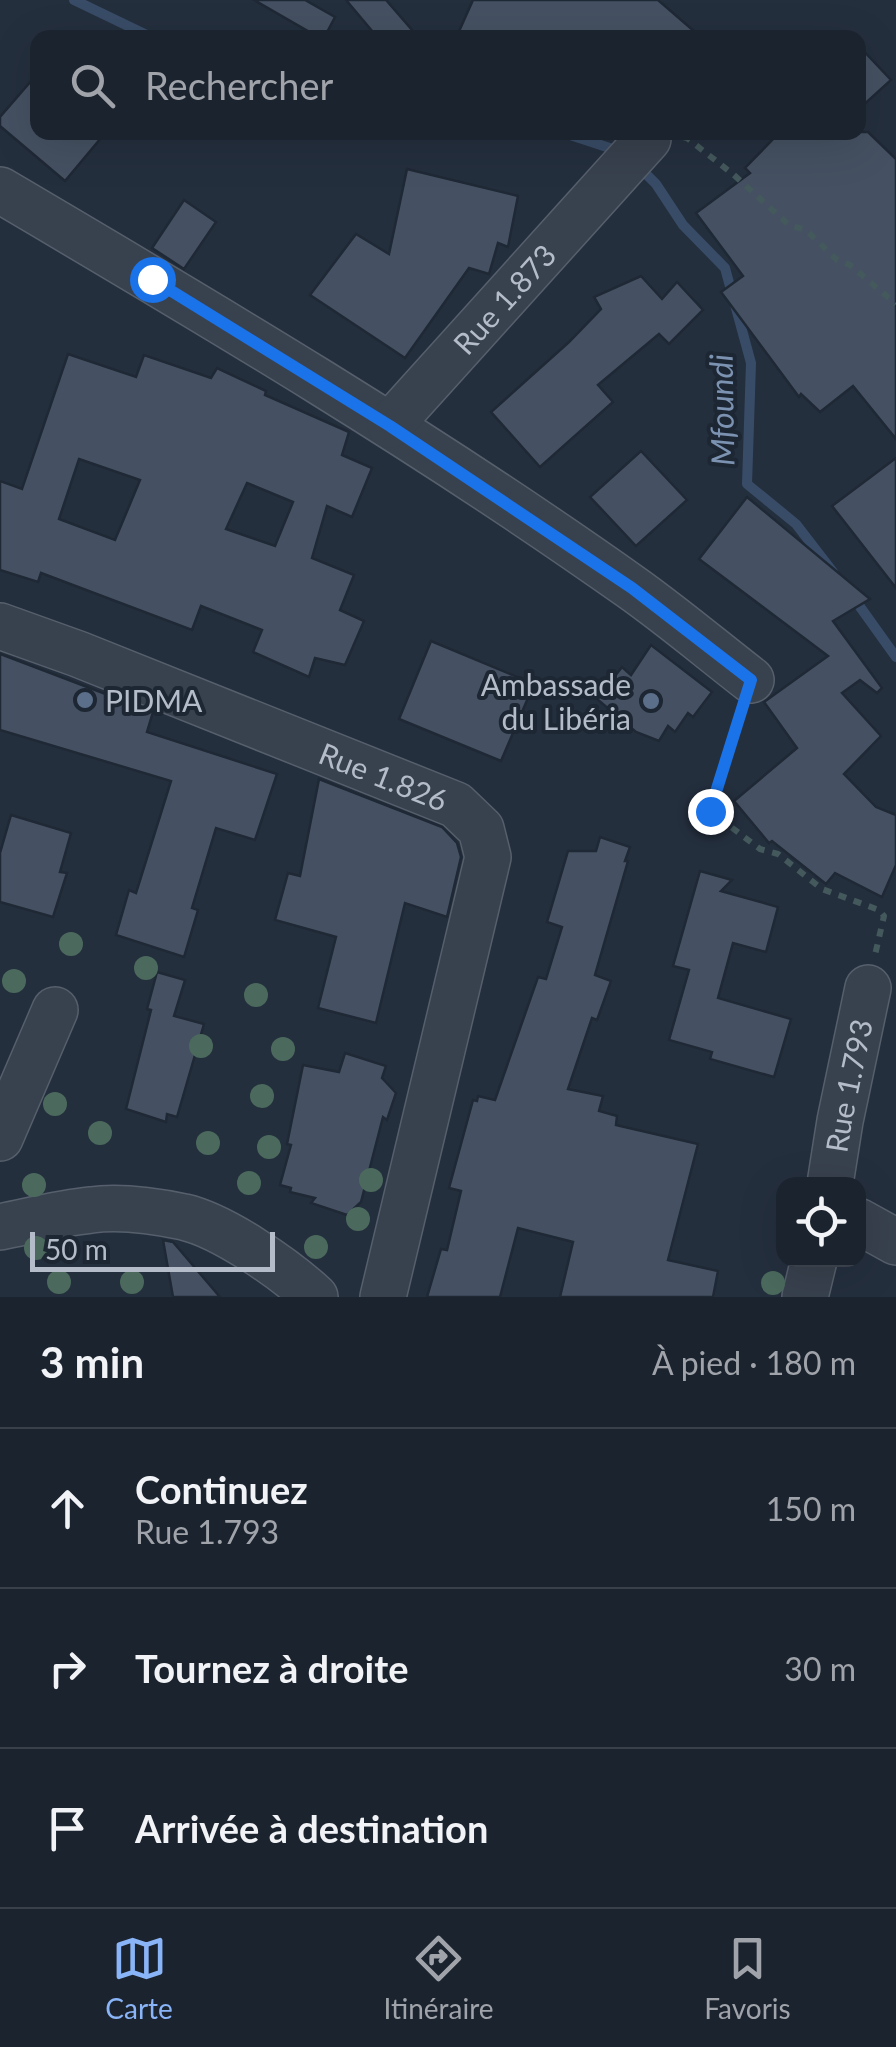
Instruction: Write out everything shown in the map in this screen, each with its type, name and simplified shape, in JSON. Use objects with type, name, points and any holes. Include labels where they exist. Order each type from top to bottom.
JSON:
[{"type":"street","name":"Rue 1.873","points":[[390,426],[647,140]]},
{"type":"street","points":[[0,190],[390,426],[632,588],[751,680]]},
{"type":"street","name":"Rue 1.826","points":[[0,626],[456,805],[482,829],[488,857],[383,1297]]},
{"type":"street","name":"Rue 1.793","points":[[831,1177],[868,988]]},
{"type":"street","points":[[0,1138],[55,1010]]},
{"type":"street","points":[[0,1227],[94,1209],[186,1218],[232,1238],[302,1284],[315,1297]]},
{"type":"street","points":[[866,1225],[896,1242]]},
{"type":"street","points":[[805,1297],[812,1267]]},
{"type":"path","points":[[690,140],[789,225],[806,230],[836,259],[850,264],[896,304]]},
{"type":"path","points":[[751,680],[710,811],[760,849],[778,854],[822,889],[879,910],[884,916],[868,988]]},
{"type":"building","points":[[254,0],[305,0],[335,17],[328,30],[306,30]]},
{"type":"building","points":[[346,0],[386,0],[412,30],[371,30]]},
{"type":"building","points":[[473,0],[658,0],[693,30],[460,30]]},
{"type":"building","points":[[866,53],[891,80],[866,103]]},
{"type":"building","points":[[30,82],[30,140],[99,140],[65,181],[0,126],[0,117]]},
{"type":"building","points":[[866,132],[896,159],[896,439],[853,386],[820,412],[801,394],[799,397],[721,292],[743,276],[696,213],[750,173],[745,168],[772,140],[866,140]]},
{"type":"building","points":[[407,169],[518,196],[508,247],[498,243],[489,274],[469,268],[405,358],[310,295],[356,234],[389,254]]},
{"type":"building","points":[[184,200],[216,222],[184,269],[152,248]]},
{"type":"building","points":[[641,276],[662,299],[677,282],[703,310],[669,344],[659,334],[598,385],[613,402],[540,467],[491,412],[601,309],[594,297]]},
{"type":"building","points":[[68,354],[136,377],[144,355],[211,378],[217,368],[266,391],[265,395],[349,432],[342,455],[372,468],[352,517],[327,506],[312,558],[354,575],[340,610],[364,621],[345,665],[315,658],[309,677],[253,652],[262,630],[201,606],[192,630],[41,573],[38,582],[0,570],[0,481],[22,489]],"holes":[[[79,459],[140,480],[115,540],[59,519]],[[247,483],[293,502],[275,546],[226,529]]]},
{"type":"building","points":[[641,451],[687,500],[636,546],[590,497]]},
{"type":"building","points":[[896,458],[896,588],[832,506]]},
{"type":"building","points":[[747,497],[870,599],[833,621],[882,688],[877,693],[860,680],[842,693],[881,736],[844,774],[876,807],[896,815],[896,865],[882,897],[835,873],[826,884],[772,841],[769,843],[734,801],[797,748],[764,702],[828,656],[699,559]]},
{"type":"building","points":[[431,641],[534,684],[501,761],[399,719]]},
{"type":"building","name":"Ambassade du Libéria","points":[[651,645],[712,692],[693,717],[688,713],[675,732],[668,726],[659,741],[636,732],[597,699],[622,667],[631,675]]},
{"type":"building","points":[[0,654],[153,712],[147,732],[277,774],[255,840],[216,828],[192,908],[198,910],[184,957],[116,935],[129,890],[136,893],[171,781],[0,730]]},
{"type":"building","points":[[319,779],[442,827],[457,843],[461,857],[447,917],[405,903],[376,1023],[318,1008],[336,937],[275,920],[288,873],[300,876]]},
{"type":"building","points":[[11,815],[71,833],[60,872],[67,873],[53,917],[0,902],[0,853]]},
{"type":"building","points":[[600,837],[630,847],[595,975],[611,981],[597,1020],[592,1018],[568,1089],[603,1096],[599,1111],[617,1116],[616,1125],[698,1144],[668,1260],[718,1271],[713,1297],[560,1297],[573,1242],[518,1228],[500,1297],[427,1297],[441,1249],[447,1250],[461,1191],[449,1188],[473,1100],[477,1101],[478,1096],[495,1100],[538,977],[546,979],[562,927],[547,922],[568,851],[596,851]]},
{"type":"building","points":[[700,871],[732,880],[721,891],[778,907],[766,952],[733,943],[718,998],[791,1019],[774,1077],[710,1059],[712,1052],[669,1040],[689,970],[673,966]]},
{"type":"building","points":[[157,972],[185,980],[174,1016],[204,1024],[177,1117],[167,1114],[166,1122],[126,1109]]},
{"type":"building","points":[[345,1053],[386,1066],[382,1078],[396,1093],[387,1120],[383,1117],[361,1202],[347,1215],[311,1203],[315,1198],[290,1192],[291,1188],[280,1185],[291,1145],[287,1144],[303,1065],[339,1072]]},
{"type":"building","points":[[163,1240],[173,1242],[220,1297],[173,1297]]},
{"type":"waterway","name":"Mfoundi","points":[[74,0],[136,30]]},
{"type":"waterway","name":"Mfoundi","points":[[585,140],[622,152]]},
{"type":"waterway","name":"Mfoundi","points":[[638,166],[656,184],[683,225],[725,268],[751,363],[747,484],[796,524],[833,572]]},
{"type":"waterway","name":"Mfoundi","points":[[853,597],[896,657]]},
{"type":"place","name":"PIDMA","points":[[85,700]]},
{"type":"place","name":"Ambassade du Libéria","points":[[651,701]]},
{"type":"route","points":[[152,279],[390,426],[632,588],[751,680],[710,811]]}]
